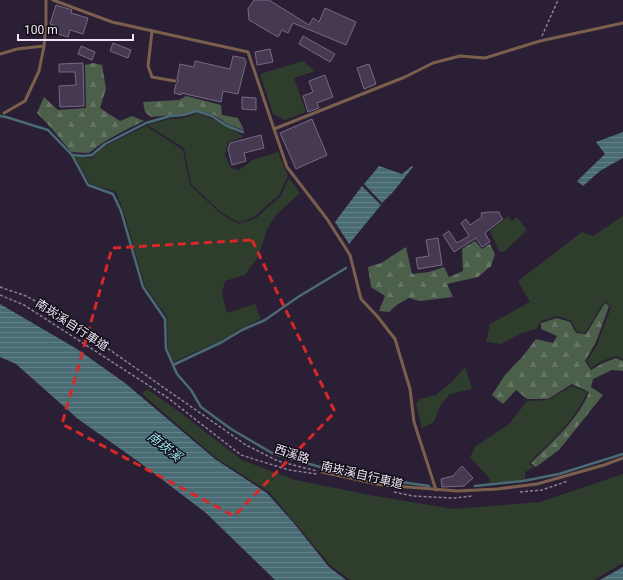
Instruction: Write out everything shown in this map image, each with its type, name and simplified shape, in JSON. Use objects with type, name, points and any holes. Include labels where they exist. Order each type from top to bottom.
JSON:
[{"type":"lane","points":[[4,114],[25,100],[39,71],[44,46],[46,0]]},
{"type":"lane","points":[[54,0],[112,22],[248,52],[287,167],[327,219],[350,255],[361,299],[395,339],[410,389],[414,422],[436,490]]},
{"type":"lane","points":[[274,129],[405,77],[433,63],[460,56],[485,58],[540,41],[623,23]]},
{"type":"lane","points":[[152,31],[148,66],[152,77],[175,81]]},
{"type":"lane","points":[[0,54],[17,49],[44,46]]},
{"type":"lane","name":"西溪路","points":[[322,473],[382,485],[458,492],[537,484],[623,458]]},
{"type":"path","points":[[540,41],[558,0]]},
{"type":"path","name":"西溪路","points":[[0,287],[26,296],[54,311],[246,445],[278,461],[322,473]]},
{"type":"path","name":"南崁溪自行車道","points":[[0,295],[24,305],[168,398],[241,455],[289,470],[322,473]]},
{"type":"path","points":[[520,492],[542,490],[571,480]]},
{"type":"path","name":"南崁溪自行車道","points":[[390,491],[413,496],[454,498],[476,496]]},
{"type":"highlighted area","points":[[252,240],[335,412],[234,516],[62,424],[112,248]]},
{"type":"shaded area","points":[[303,61],[315,71],[294,78],[306,112],[285,120],[273,114],[260,74]]},
{"type":"shaded area","points":[[198,113],[222,124],[244,137],[228,142],[225,155],[231,168],[239,170],[252,160],[278,152],[288,176],[279,195],[255,216],[240,223],[222,213],[191,184],[184,148],[147,125],[169,119],[184,118]]},
{"type":"shaded area","points":[[146,126],[183,150],[190,185],[221,214],[239,224],[256,218],[281,196],[289,178],[300,193],[276,215],[267,229],[258,257],[245,275],[225,281],[222,293],[227,313],[255,304],[261,319],[240,329],[225,339],[173,362],[168,349],[167,317],[145,286],[123,210],[116,192],[90,184],[75,157],[92,158],[105,146]]},
{"type":"shaded area","points":[[508,216],[512,221],[517,217],[527,230],[504,252],[499,251],[490,231]]},
{"type":"shaded area","points":[[623,216],[623,359],[616,356],[602,361],[591,368],[587,361],[597,345],[611,307],[605,301],[585,333],[577,332],[571,321],[558,316],[541,321],[536,329],[522,333],[501,344],[486,342],[490,324],[530,302],[518,281],[582,232],[593,236]]},
{"type":"shaded area","points":[[465,367],[472,389],[450,394],[440,406],[434,422],[422,428],[416,404],[420,399],[436,395],[453,381]]},
{"type":"shaded area","points":[[572,386],[587,392],[576,412],[562,430],[529,463],[534,467],[525,472],[525,480],[489,483],[490,479],[470,457],[476,446],[509,424],[527,401],[548,400]]},
{"type":"shaded area","points":[[147,389],[242,460],[295,480],[375,496],[453,509],[540,502],[623,474],[623,563],[594,580],[350,580],[330,565],[269,492],[216,458],[142,394]]},
{"type":"green space","points":[[93,63],[102,65],[106,89],[100,108],[120,121],[132,116],[144,121],[109,139],[89,153],[71,152],[37,113],[44,97],[58,110],[86,108],[85,65]]},
{"type":"green space","points":[[186,96],[221,105],[222,115],[238,118],[244,130],[229,125],[214,115],[198,110],[181,114],[151,117],[145,112],[143,102],[179,100]]},
{"type":"green space","points":[[475,241],[482,249],[490,244],[495,254],[491,266],[478,277],[447,284],[453,297],[420,301],[409,298],[398,304],[389,312],[379,311],[385,296],[371,287],[368,267],[381,263],[406,247],[412,274],[429,272],[444,267],[449,277],[463,271],[462,249]]},
{"type":"green space","points":[[605,303],[609,306],[596,342],[585,361],[591,370],[616,358],[623,361],[623,371],[612,370],[593,379],[591,387],[603,395],[559,450],[536,467],[531,463],[572,421],[579,412],[589,392],[572,384],[548,399],[527,399],[516,390],[503,404],[492,395],[505,375],[523,356],[536,339],[553,343],[557,336],[541,329],[541,323],[557,318],[570,322],[576,333],[586,334]]},
{"type":"water","points":[[623,132],[623,158],[600,171],[583,186],[577,181],[605,154],[596,142]]},
{"type":"water","points":[[379,166],[402,174],[412,166],[413,167],[382,203],[364,184]]},
{"type":"water","points":[[362,186],[381,205],[349,244],[335,222]]},
{"type":"water","name":"南崁溪","points":[[0,304],[77,349],[125,383],[215,459],[267,493],[329,567],[346,580],[275,580],[206,513],[139,462],[78,419],[16,364],[0,357]]},
{"type":"water","points":[[623,567],[623,580],[600,580]]},
{"type":"building","points":[[254,0],[269,0],[309,25],[313,18],[319,22],[325,8],[356,22],[346,45],[293,23],[288,33],[282,30],[278,37],[249,20],[248,9]]},
{"type":"building","points":[[56,5],[72,10],[71,13],[88,18],[83,34],[70,30],[68,37],[54,33],[56,26],[50,24]]},
{"type":"building","points":[[303,36],[335,54],[330,62],[299,44]]},
{"type":"building","points":[[113,43],[131,50],[128,58],[110,51]]},
{"type":"building","points":[[81,46],[95,52],[92,60],[78,54]]},
{"type":"building","points":[[270,49],[273,62],[257,65],[255,52]]},
{"type":"building","points":[[233,56],[244,58],[246,62],[238,94],[223,91],[221,102],[181,93],[181,95],[174,93],[178,82],[177,79],[180,64],[194,67],[195,61],[230,69]]},
{"type":"building","points":[[83,63],[84,106],[60,107],[59,86],[76,85],[75,72],[59,72],[59,64]]},
{"type":"building","points":[[369,64],[376,84],[364,89],[357,68]]},
{"type":"building","points":[[325,75],[333,97],[317,103],[319,108],[308,112],[303,96],[313,92],[309,81]]},
{"type":"building","points":[[242,97],[256,98],[256,110],[242,109]]},
{"type":"building","points":[[312,119],[327,155],[296,169],[280,133]]},
{"type":"building","points":[[261,135],[264,148],[244,153],[246,161],[232,165],[228,149],[230,143]]},
{"type":"building","points":[[499,212],[503,219],[485,233],[490,242],[482,247],[476,238],[454,252],[443,235],[449,231],[457,243],[469,236],[461,223],[466,219],[470,225],[482,217],[481,213]]},
{"type":"building","points":[[438,238],[442,265],[418,269],[416,258],[429,256],[426,240]]},
{"type":"building","points":[[462,466],[473,478],[464,486],[442,487],[441,479],[453,476]]},
{"type":"waterway","points":[[72,155],[92,155],[105,144],[146,123],[170,116],[183,115],[197,111],[212,116],[227,126],[243,132]]},
{"type":"waterway","points":[[0,116],[48,130],[72,155],[88,185],[113,194],[121,211],[143,287],[165,319],[166,349],[177,374],[191,390],[201,407],[231,429],[272,453],[320,467],[381,479],[429,486]]},
{"type":"waterway","points":[[173,365],[265,320],[298,297],[346,268]]},
{"type":"waterway","points":[[475,486],[523,481],[559,474],[623,454]]}]
